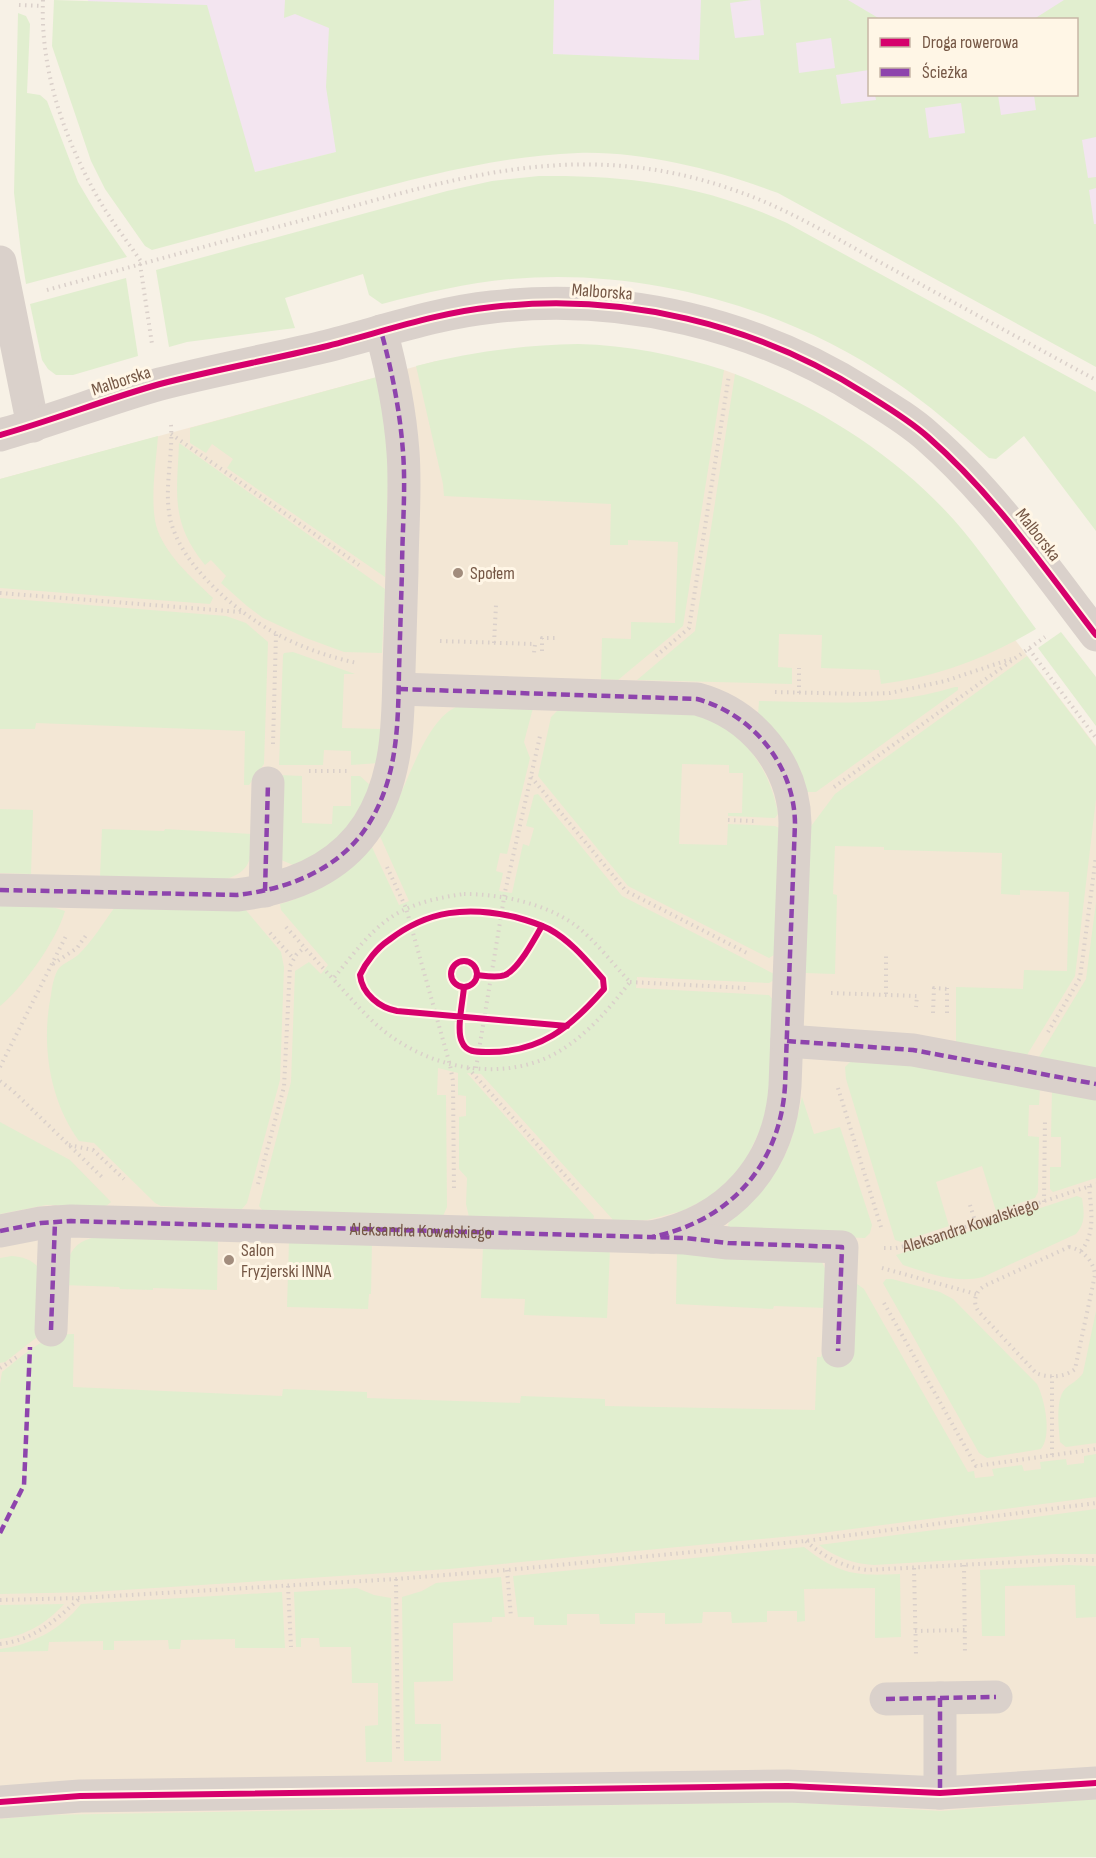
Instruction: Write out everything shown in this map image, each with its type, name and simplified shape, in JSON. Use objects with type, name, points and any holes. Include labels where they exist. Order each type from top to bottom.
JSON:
[{"type":"street","points":[[0,262],[33,426]]},
{"type":"street","name":"Malborska","points":[[0,435],[161,384],[318,348],[434,318],[490,307],[570,304],[611,306],[676,316],[712,325],[780,348],[819,366],[885,405],[924,434],[956,462],[999,508],[1096,635]]},
{"type":"street","points":[[0,890],[237,895],[266,891],[318,873],[351,847],[368,825],[383,798],[392,772],[397,743],[402,595],[404,454],[396,390],[381,331]]},
{"type":"street","points":[[399,679],[610,695],[687,697],[716,704],[735,714],[756,731],[774,755],[787,784],[795,815],[787,1041],[782,1115],[773,1143],[759,1170],[739,1193],[711,1214],[679,1230],[636,1237]]},
{"type":"street","points":[[266,891],[270,777]]},
{"type":"street","points":[[787,1041],[914,1050],[1096,1084]]},
{"type":"street","points":[[51,1330],[55,1222]]},
{"type":"street","name":"Aleksandra Kowalskiego","points":[[0,1231],[25,1225],[55,1222],[703,1239],[728,1243],[847,1247]]},
{"type":"street","points":[[838,1351],[847,1247]]},
{"type":"street","points":[[940,1793],[941,1698]]},
{"type":"street","points":[[0,1802],[80,1796],[788,1786],[940,1793],[1096,1783]]},
{"type":"path","points":[[43,0],[48,74],[68,134],[98,198],[141,264],[153,351]]},
{"type":"path","points":[[19,5],[43,6]]},
{"type":"path","points":[[39,292],[469,176],[550,165],[627,166],[710,182],[780,208],[1096,380]]},
{"type":"path","points":[[610,695],[689,628],[730,364]]},
{"type":"path","points":[[159,427],[171,422],[182,421]]},
{"type":"path","points":[[171,422],[169,513],[175,534],[199,571],[242,612],[276,634],[399,679]]},
{"type":"path","points":[[171,434],[402,595]]},
{"type":"path","points":[[0,593],[242,612]]},
{"type":"path","points":[[494,643],[496,605]]},
{"type":"path","points":[[795,815],[1051,633]]},
{"type":"path","points":[[276,634],[270,777],[392,772]]},
{"type":"path","points":[[1029,649],[1096,738]]},
{"type":"path","points":[[716,704],[746,694],[861,694],[907,690],[980,671],[1023,653]]},
{"type":"path","points":[[799,693],[800,668]]},
{"type":"path","points":[[476,1068],[482,1052],[484,1019],[495,976],[504,898],[543,726]]},
{"type":"path","points":[[531,777],[626,891],[789,982]]},
{"type":"path","points":[[368,825],[406,908],[450,1065],[453,1081],[454,1196]]},
{"type":"path","points":[[1044,1202],[1035,1073],[1080,978],[1096,856]]},
{"type":"path","points":[[333,979],[375,929],[392,915],[434,899],[464,894],[504,898],[542,909],[575,925],[630,982],[789,982]]},
{"type":"path","points":[[490,912],[509,916]]},
{"type":"path","points":[[403,929],[418,921]]},
{"type":"path","points":[[295,937],[372,1020],[393,1038],[430,1059],[468,1068],[518,1066],[557,1053],[593,1025],[630,982]]},
{"type":"path","points":[[0,1067],[62,945]]},
{"type":"path","points":[[247,1226],[284,1088],[290,966],[296,955],[305,947]]},
{"type":"path","points":[[886,954],[886,994]]},
{"type":"path","points":[[481,976],[495,976]]},
{"type":"path","points":[[947,987],[948,996]]},
{"type":"path","points":[[426,1014],[444,1016]]},
{"type":"path","points":[[473,1018],[495,1020]]},
{"type":"path","points":[[824,1044],[882,1230]]},
{"type":"path","points":[[470,1050],[482,1052]]},
{"type":"path","points":[[468,1068],[636,1237]]},
{"type":"path","points":[[0,1081],[13,1090],[105,1181]]},
{"type":"path","points":[[1081,1251],[1088,1240],[1092,1226],[1089,1186]]},
{"type":"path","points":[[970,1205],[976,1224]]},
{"type":"path","points":[[885,1239],[888,1248]]},
{"type":"path","points":[[847,1247],[860,1262],[976,1294]]},
{"type":"path","points":[[1069,1247],[1081,1251],[1095,1267],[1095,1275],[1077,1366],[1067,1374],[1052,1376],[1036,1373],[980,1313],[975,1305],[976,1294],[986,1284],[1063,1248],[1069,1247]]},
{"type":"path","points":[[883,1302],[976,1466],[1096,1449]]},
{"type":"path","points":[[1052,1376],[1052,1455]]},
{"type":"path","points":[[0,1600],[80,1598],[288,1586],[507,1570],[805,1541],[1096,1503]]},
{"type":"path","points":[[805,1541],[824,1555],[848,1567],[874,1570],[1068,1559],[1096,1560]]},
{"type":"path","points":[[941,1698],[965,1630],[964,1565]]},
{"type":"path","points":[[914,1568],[915,1631],[941,1698]]},
{"type":"path","points":[[507,1570],[511,1617]]},
{"type":"path","points":[[396,1579],[398,1750]]},
{"type":"path","points":[[288,1586],[291,1647]]},
{"type":"path","points":[[0,1644],[33,1635],[59,1618],[80,1598]]},
{"type":"path","points":[[915,1631],[965,1630]]},
{"type":"shaded area","points":[[88,0],[1096,0],[1096,318],[653,75],[255,172],[86,88]]},
{"type":"shaded area","points":[[436,361],[724,370],[735,374],[1016,641],[1096,746],[1096,1821],[0,1835],[0,479]]},
{"type":"green space","points":[[54,0],[207,5],[255,172],[336,152],[326,87],[329,28],[295,14],[284,18],[285,0],[554,0],[553,54],[699,60],[701,0],[752,0],[730,3],[735,38],[764,35],[760,0],[848,0],[878,18],[868,18],[868,70],[836,75],[841,104],[876,100],[875,96],[998,96],[1001,115],[1036,110],[1034,96],[1078,96],[1078,18],[1036,18],[1064,0],[1096,0],[1096,137],[1082,140],[1088,178],[1096,177],[1096,188],[1089,190],[1094,224],[1096,224],[1096,367],[778,193],[680,164],[603,153],[520,158],[434,174],[152,250],[145,246],[105,189],[91,161],[52,46]],"holes":[[[831,38],[835,68],[799,73],[796,43]],[[961,103],[965,133],[929,138],[925,108]]]},
{"type":"green space","points":[[18,13],[26,16],[30,24],[27,93],[40,95],[47,101],[78,182],[127,257],[26,284],[14,193]]},
{"type":"green space","points":[[539,176],[636,180],[696,191],[756,210],[787,223],[1096,392],[1096,531],[1024,436],[996,459],[989,458],[919,399],[852,355],[807,332],[760,313],[661,286],[611,279],[561,277],[511,279],[446,289],[382,304],[369,295],[363,274],[285,298],[295,328],[187,342],[169,347],[156,270],[447,191],[492,181]]},
{"type":"green space","points":[[126,278],[138,356],[73,375],[56,375],[48,369],[42,360],[30,304]]},
{"type":"green space","points":[[578,344],[615,346],[652,352],[724,370],[683,626],[618,680],[601,679],[602,638],[631,639],[631,622],[675,623],[678,542],[628,540],[628,545],[610,545],[611,504],[444,496],[416,366],[497,350]]},
{"type":"green space","points":[[735,374],[825,417],[853,434],[906,473],[965,533],[1036,629],[999,649],[961,665],[922,677],[881,684],[879,670],[821,668],[822,635],[779,634],[778,667],[792,668],[792,684],[637,680],[695,631]]},
{"type":"green space","points":[[377,377],[389,451],[385,577],[227,468],[233,459],[212,444],[206,453],[190,443],[190,428]]},
{"type":"green space","points":[[158,436],[153,493],[156,525],[172,556],[213,598],[210,604],[0,588],[0,479]]},
{"type":"green space","points":[[179,443],[385,589],[382,653],[344,652],[306,638],[263,618],[221,583],[226,576],[211,560],[205,565],[194,550],[181,521],[177,493]]},
{"type":"green space","points":[[0,598],[226,616],[246,623],[268,642],[264,764],[249,785],[244,785],[245,731],[36,723],[35,729],[0,729]]},
{"type":"green space","points":[[1061,632],[1096,677],[1096,726],[1038,648]]},
{"type":"green space","points":[[293,652],[355,674],[344,674],[342,728],[381,729],[379,763],[351,765],[351,751],[324,750],[323,765],[279,765],[283,655]]},
{"type":"green space","points":[[1027,656],[1096,747],[1096,799],[1075,976],[1024,1060],[956,1042],[956,987],[1023,989],[1024,970],[1067,971],[1069,892],[1020,890],[1020,895],[1001,894],[1002,853],[884,850],[884,847],[835,846],[833,894],[837,895],[835,974],[805,973],[809,829],[835,794]]},
{"type":"green space","points":[[958,687],[958,690],[816,792],[806,792],[758,715],[759,701],[833,703],[881,701],[930,694]]},
{"type":"green space","points":[[459,706],[533,708],[524,742],[530,758],[507,854],[500,853],[496,871],[503,873],[499,891],[512,893],[523,844],[529,846],[534,828],[526,826],[534,795],[538,794],[622,896],[774,974],[774,980],[769,983],[637,977],[636,988],[769,995],[773,1000],[769,1098],[761,1128],[742,1168],[710,1197],[682,1211],[647,1220],[615,1222],[481,1074],[467,1073],[594,1216],[593,1221],[469,1217],[466,1204],[467,1178],[459,1169],[459,1117],[466,1116],[466,1096],[458,1095],[458,1073],[438,1068],[437,1095],[446,1095],[447,1207],[443,1216],[263,1211],[259,1206],[291,1082],[295,971],[309,962],[321,974],[328,965],[281,910],[280,904],[318,888],[371,845],[399,905],[409,901],[379,834],[428,736],[448,712]]},
{"type":"green space","points":[[560,708],[685,712],[720,724],[748,748],[759,762],[767,779],[778,814],[775,818],[728,816],[728,813],[742,813],[743,773],[729,773],[729,765],[682,764],[679,844],[727,845],[728,824],[779,828],[774,955],[769,958],[628,886],[538,776],[551,717]]},
{"type":"green space","points":[[279,775],[302,776],[302,823],[332,824],[333,806],[351,806],[351,776],[360,776],[372,787],[345,831],[318,854],[293,865],[279,859]]},
{"type":"green space","points":[[0,809],[33,810],[31,874],[0,873]]},
{"type":"green space","points":[[102,829],[164,831],[165,829],[252,834],[250,857],[241,872],[226,879],[100,876]]},
{"type":"green space","points":[[1096,902],[1096,1074],[1036,1062],[1086,979]]},
{"type":"green space","points":[[0,904],[46,905],[65,911],[47,949],[19,987],[0,1006]]},
{"type":"green space","points":[[115,907],[245,909],[281,952],[284,967],[280,1080],[247,1203],[242,1209],[161,1206],[155,1203],[94,1143],[79,1141],[61,1108],[54,1089],[48,1051],[48,1013],[54,981],[59,968],[83,950]]},
{"type":"green space","points":[[850,1062],[931,1065],[1040,1088],[1039,1105],[1029,1105],[1028,1136],[1039,1137],[1038,1192],[1035,1198],[996,1211],[982,1166],[936,1182],[949,1226],[901,1242],[895,1240],[846,1079],[845,1067]]},
{"type":"green space","points":[[1052,1089],[1096,1095],[1096,1178],[1053,1192],[1050,1189],[1050,1167],[1061,1167],[1061,1137],[1051,1137]]},
{"type":"green space","points":[[802,1097],[814,1134],[840,1127],[872,1225],[870,1233],[865,1238],[737,1233],[730,1230],[728,1225],[731,1218],[766,1183],[783,1159],[792,1137]]},
{"type":"green space","points":[[0,1122],[70,1160],[111,1202],[106,1206],[46,1205],[0,1214]]},
{"type":"green space","points":[[1077,1196],[1082,1198],[1084,1217],[1076,1234],[983,1277],[963,1279],[932,1274],[903,1265],[896,1255]]},
{"type":"green space","points":[[96,1237],[218,1239],[217,1290],[120,1289],[119,1287],[63,1285],[70,1254],[74,1248]]},
{"type":"green space","points":[[289,1241],[372,1243],[371,1294],[369,1294],[368,1309],[287,1307]]},
{"type":"green space","points":[[483,1246],[610,1249],[607,1318],[524,1315],[525,1299],[481,1298]]},
{"type":"green space","points":[[677,1251],[822,1262],[826,1271],[827,1308],[774,1306],[773,1309],[676,1304]]},
{"type":"green space","points":[[12,1256],[26,1259],[38,1267],[41,1334],[5,1362],[0,1363],[0,1258]]},
{"type":"green space","points":[[886,1279],[940,1292],[953,1299],[1037,1384],[1043,1399],[1047,1426],[1041,1449],[987,1458],[979,1453],[883,1283]]},
{"type":"green space","points":[[853,1281],[864,1289],[968,1472],[974,1471],[975,1478],[994,1476],[992,1469],[1022,1465],[1024,1471],[1041,1469],[1040,1462],[1066,1459],[1067,1465],[1084,1463],[1084,1456],[1096,1454],[1096,1497],[814,1534],[449,1569],[92,1592],[0,1594],[0,1384],[2,1372],[35,1346],[54,1337],[74,1334],[73,1387],[282,1396],[283,1389],[367,1392],[367,1398],[520,1403],[521,1396],[605,1399],[605,1406],[815,1410],[817,1357],[821,1357],[822,1353],[850,1354]]},
{"type":"green space","points":[[1096,1311],[1096,1443],[1066,1447],[1060,1442],[1058,1414],[1060,1400],[1065,1389],[1083,1373]]},
{"type":"green space","points":[[1096,1509],[1096,1554],[1053,1554],[874,1565],[845,1559],[819,1545]]},
{"type":"green space","points":[[804,1547],[828,1563],[849,1572],[872,1575],[900,1574],[901,1637],[875,1638],[875,1588],[804,1589],[805,1621],[797,1622],[797,1611],[767,1611],[767,1622],[732,1623],[731,1612],[703,1612],[702,1623],[665,1624],[665,1613],[635,1613],[635,1624],[600,1624],[599,1614],[567,1614],[567,1625],[534,1625],[534,1617],[518,1617],[513,1576]]},
{"type":"green space","points":[[1068,1565],[1096,1566],[1096,1617],[1076,1618],[1075,1585],[1005,1586],[1005,1636],[982,1636],[980,1570]]},
{"type":"green space","points":[[501,1577],[505,1617],[492,1617],[492,1622],[453,1623],[453,1681],[414,1682],[415,1724],[441,1724],[441,1761],[404,1761],[402,1597],[422,1591],[436,1583]]},
{"type":"green space","points":[[357,1588],[374,1595],[391,1598],[392,1762],[366,1762],[365,1726],[378,1725],[378,1683],[352,1683],[351,1647],[320,1647],[319,1638],[301,1638],[301,1647],[296,1647],[294,1592]]},
{"type":"green space","points":[[282,1592],[285,1648],[235,1648],[235,1639],[181,1640],[180,1649],[169,1649],[168,1640],[114,1641],[114,1650],[103,1650],[103,1641],[49,1642],[48,1651],[0,1652],[0,1649],[23,1644],[45,1634],[64,1621],[81,1604]]},
{"type":"green space","points":[[64,1604],[35,1628],[0,1639],[0,1605]]},
{"type":"green space","points":[[1096,1799],[1096,1857],[0,1858],[0,1819],[44,1815],[788,1802],[941,1811]]},
{"type":"marked path","points":[[0,890],[237,895],[256,892],[311,875],[342,854],[368,825],[378,807],[391,770],[397,731],[404,512],[404,467],[400,421],[381,331]]},
{"type":"marked path","points":[[399,689],[697,699],[717,706],[752,729],[766,744],[787,781],[793,801],[795,823],[785,1086],[781,1115],[773,1141],[761,1164],[746,1185],[727,1203],[705,1218],[680,1229],[652,1237]]},
{"type":"marked path","points":[[265,891],[268,783]]},
{"type":"marked path","points":[[787,1041],[913,1050],[1096,1084]]},
{"type":"marked path","points":[[0,1231],[41,1223],[71,1221],[685,1238],[728,1243],[842,1247],[838,1351]]},
{"type":"marked path","points":[[51,1330],[55,1222]]},
{"type":"marked path","points":[[0,1533],[24,1485],[30,1347]]},
{"type":"marked path","points":[[886,1699],[996,1697]]},
{"type":"marked path","points":[[940,1698],[940,1793]]},
{"type":"cycle path","points":[[0,435],[160,384],[323,347],[449,314],[492,307],[541,304],[590,304],[639,309],[734,332],[780,349],[824,370],[906,419],[952,459],[996,507],[1096,635]]},
{"type":"cycle path","points":[[464,987],[460,1015],[460,1023],[460,1037],[466,1048],[482,1052],[522,1048],[552,1036],[566,1026],[579,1015],[604,989],[603,979],[578,952],[557,934],[541,925],[519,918],[481,912],[449,913],[419,922],[376,951],[360,975],[364,988],[373,999],[384,1007],[397,1011],[440,1015],[461,1017],[524,1022],[546,1024],[567,1026]]},
{"type":"cycle path","points":[[477,975],[499,976],[510,972],[526,953],[542,926]]},
{"type":"cycle path","points":[[464,961],[473,965],[477,974],[473,983],[464,987],[455,983],[451,974],[455,965],[464,961]]},
{"type":"cycle path","points":[[0,1802],[80,1796],[788,1786],[940,1793],[1096,1783]]},
{"type":"place","name":"Społem","points":[[458,573]]},
{"type":"place","name":"Salon Fryzjerski INNA","points":[[229,1260]]}]
